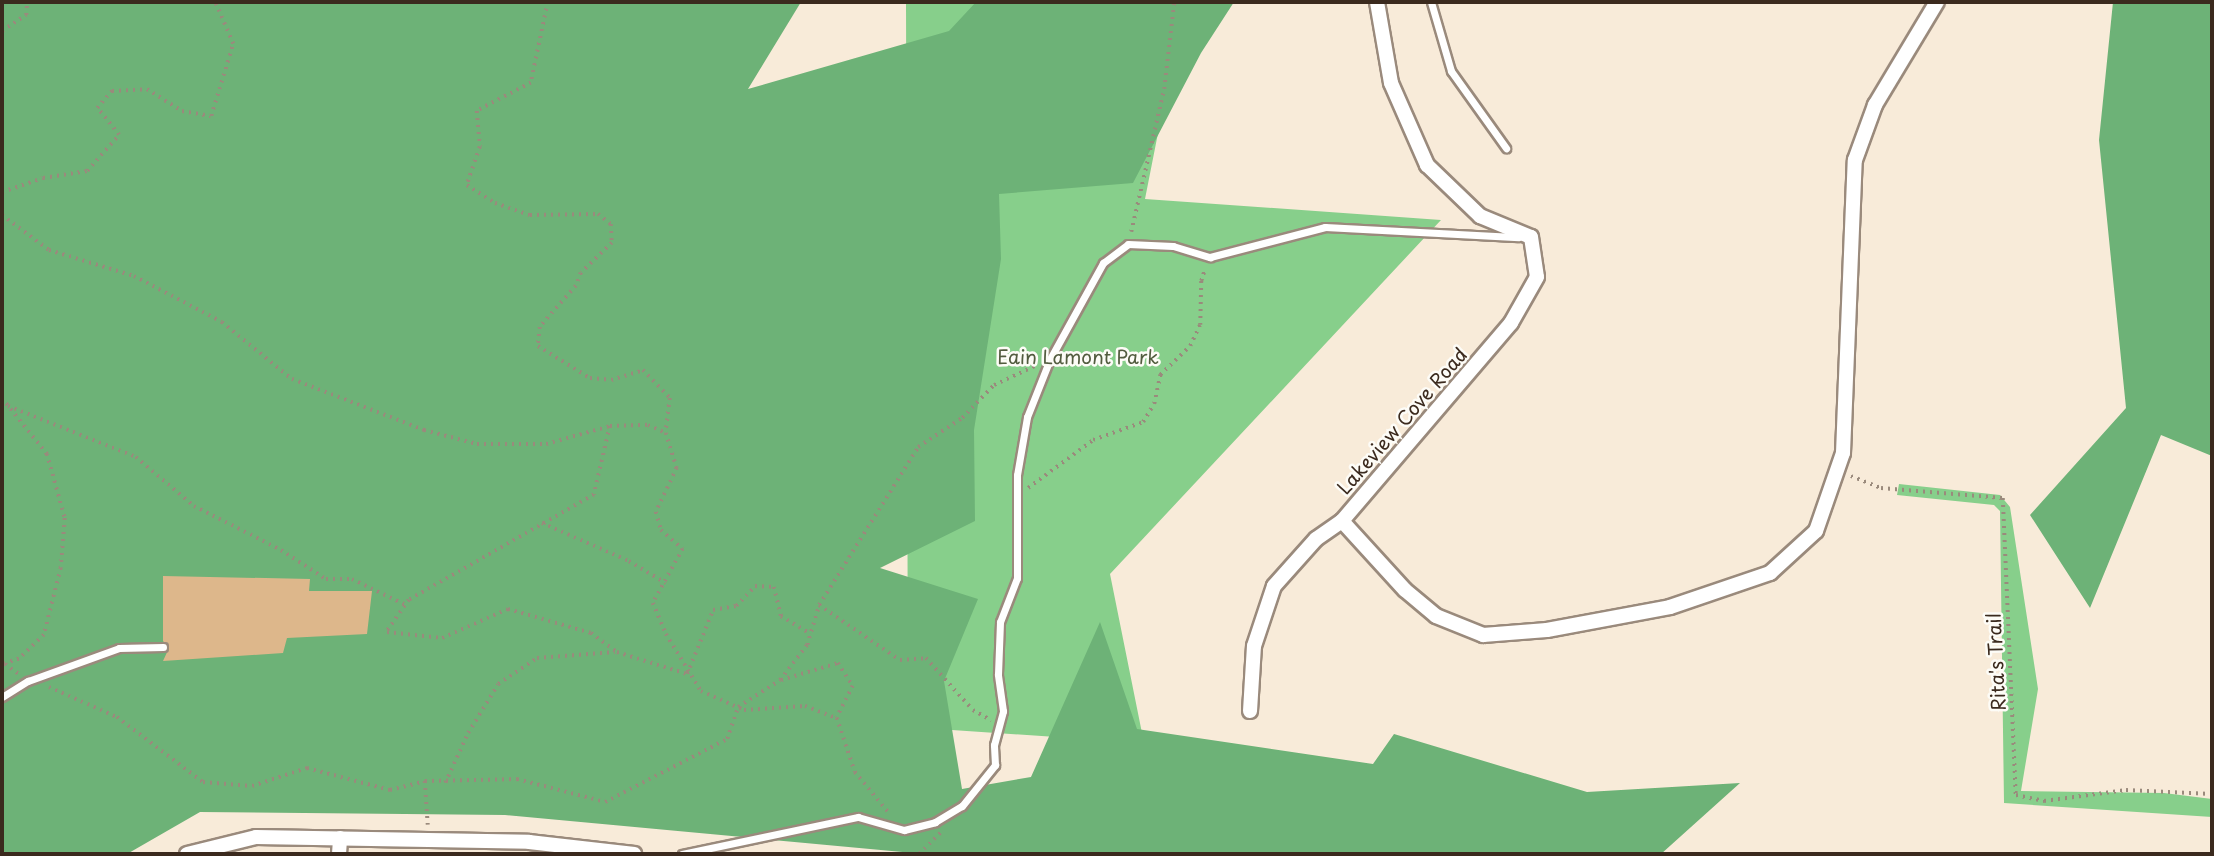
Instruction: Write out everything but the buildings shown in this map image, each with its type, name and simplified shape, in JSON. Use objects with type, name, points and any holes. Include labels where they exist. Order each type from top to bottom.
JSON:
[{"type":"street","points":[[1377,2],[1391,83],[1427,165],[1480,216],[1531,237]]},
{"type":"street","name":"Lakeview Cove Road","points":[[1531,237],[1537,277],[1511,323],[1342,521],[1405,590],[1436,616],[1483,635],[1546,630],[1670,607],[1770,573],[1816,531],[1838,471],[1855,160],[1875,106],[1937,2]]},
{"type":"street","points":[[1250,711],[1254,646],[1274,586],[1316,539],[1342,521]]},
{"type":"street","points":[[187,854],[256,837],[529,842],[634,854]]},
{"type":"street","points":[[340,838],[340,854]]},
{"type":"lane","points":[[1431,2],[1451,71],[1506,148]]},
{"type":"lane","points":[[682,854],[858,817],[904,830],[935,822],[962,806],[995,765],[999,724],[1000,622],[1017,578],[1017,496],[1027,417],[1050,359],[1103,263],[1128,244],[1173,246],[1210,257],[1325,228],[1531,237]]},
{"type":"lane","points":[[2,697],[29,681],[119,648],[163,647]]},
{"type":"path","points":[[2,32],[26,15],[27,2]]},
{"type":"path","points":[[2,192],[43,178],[87,172],[119,135],[97,108],[112,91],[147,89],[182,111],[211,116],[233,44],[215,2]]},
{"type":"path","points":[[548,2],[531,83],[477,111],[480,147],[467,185],[495,203],[530,215],[597,214],[611,224],[612,243],[581,273],[576,286],[540,327],[538,346],[590,378],[611,380],[643,370],[670,398],[666,433],[677,468],[656,512],[662,530],[683,549],[653,603],[687,674],[701,691],[738,707],[805,706],[837,718]]},
{"type":"path","points":[[1128,244],[1164,89],[1174,2]]},
{"type":"path","points":[[2,39],[2,46]]},
{"type":"path","points":[[2,215],[49,250],[134,276],[222,322],[292,379],[424,430],[477,444],[546,444],[610,426],[648,425],[666,433]]},
{"type":"path","points":[[1017,496],[1093,440],[1143,422],[1154,404],[1160,375],[1190,346],[1200,325],[1201,281],[1210,257]]},
{"type":"path","points":[[780,680],[811,634],[819,605],[918,447],[962,418],[994,385],[1050,359]]},
{"type":"path","points":[[2,398],[47,454],[65,518],[61,568],[44,635],[19,659],[3,665]]},
{"type":"path","points":[[8,406],[136,457],[194,506],[281,550],[326,579],[352,579],[404,604]]},
{"type":"path","points":[[610,426],[594,495],[404,604],[387,632],[442,638],[508,609],[591,633],[617,652],[687,674]]},
{"type":"path","name":"Rita's Trail","points":[[1838,471],[1881,488],[2003,498],[2016,795],[2044,801],[2126,790],[2212,794]]},
{"type":"path","points":[[541,523],[629,561],[666,583]]},
{"type":"path","points":[[687,674],[713,610],[736,606],[755,586],[774,587],[781,616],[811,634]]},
{"type":"path","points":[[819,605],[900,660],[926,658],[973,710],[999,724]]},
{"type":"path","points":[[445,784],[468,733],[498,684],[537,658],[617,652]]},
{"type":"path","points":[[3,665],[29,681],[117,716],[203,782],[252,786],[307,768],[390,790],[425,781],[445,784],[517,779],[605,802],[727,739],[738,707],[780,680],[838,663],[853,686],[837,718],[855,772],[904,830]]},
{"type":"path","points":[[425,781],[433,840]]},
{"type":"green space","points":[[2,2],[801,2],[748,89],[949,31],[976,2],[1234,2],[1201,53],[1133,183],[999,194],[1001,259],[974,430],[975,521],[880,568],[978,599],[944,681],[962,789],[1031,777],[1100,622],[1137,729],[1373,764],[1394,734],[1587,792],[1740,783],[1661,854],[924,854],[505,815],[200,812],[127,854],[2,854]]},
{"type":"green space","name":"Eain Lamont Park","points":[[906,2],[1177,2],[1175,47],[1145,199],[1441,220],[1110,574],[1144,743],[908,727]]},
{"type":"green space","points":[[2113,2],[2212,2],[2212,456],[2161,435],[2090,608],[2030,515],[2126,408],[2099,140]]},
{"type":"green space","points":[[1899,484],[2000,495],[2010,507],[2038,689],[2021,791],[2164,793],[2212,799],[2212,817],[2004,803],[2000,511],[1994,505],[1897,495]]}]
